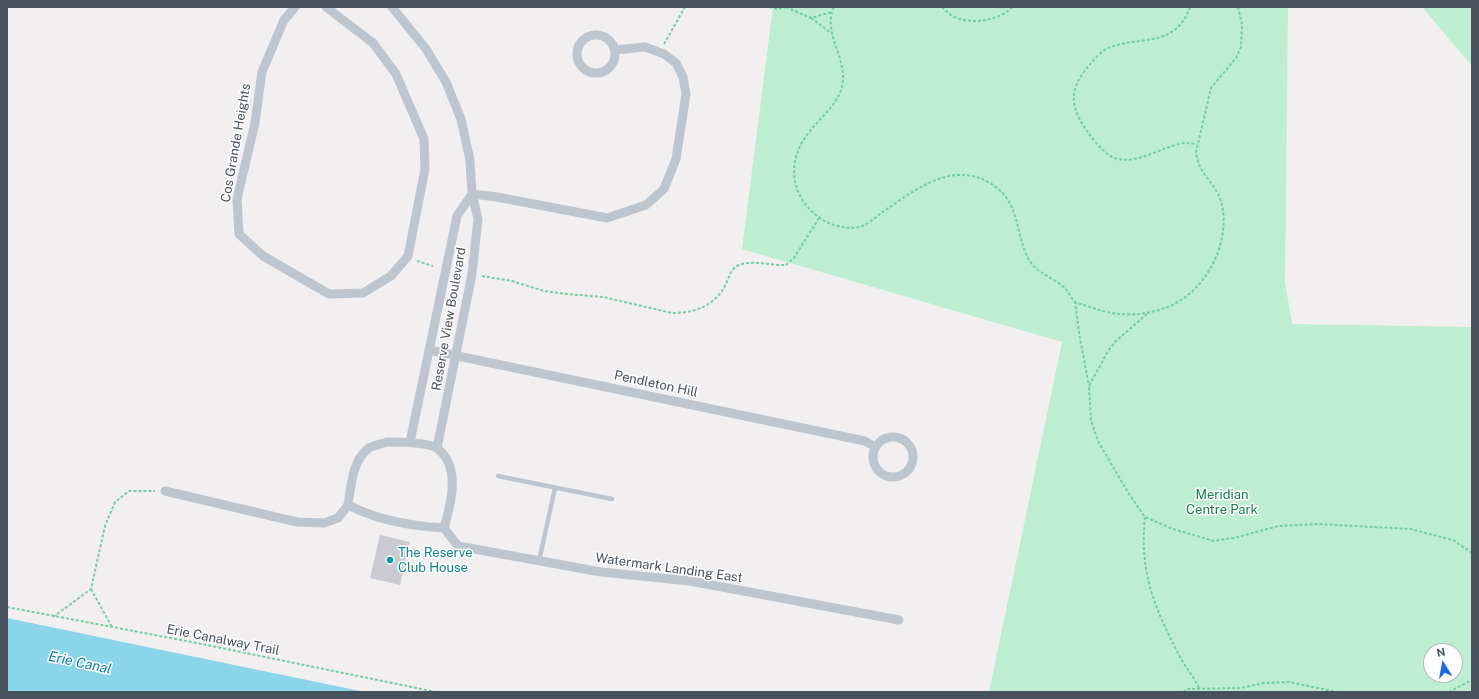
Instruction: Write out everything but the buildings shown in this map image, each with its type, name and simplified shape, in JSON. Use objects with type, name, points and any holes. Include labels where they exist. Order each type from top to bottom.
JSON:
[{"type":"street","name":"Cos Grande Heights","points":[[295,7],[284,20],[262,72],[255,123],[237,198],[239,234],[263,256],[328,294],[363,293],[392,276],[408,256],[425,169],[424,139],[396,74],[373,43],[326,7]]},
{"type":"street","name":"Reserve View Boulevard","points":[[392,7],[426,49],[446,82],[461,119],[470,160],[472,194],[478,219],[472,274],[437,448]]},
{"type":"street","points":[[589,36],[602,36],[608,39],[615,50],[613,62],[610,68],[599,73],[593,73],[582,68],[576,56],[579,44],[589,36]]},
{"type":"street","points":[[472,194],[497,197],[607,218],[646,205],[664,190],[676,159],[686,94],[683,77],[676,63],[659,52],[645,47],[615,50]]},
{"type":"street","name":"Reserve View Boulevard","points":[[410,442],[457,216],[472,194]]},
{"type":"street","name":"Pendleton Hill","points":[[429,350],[865,441],[875,447]]},
{"type":"street","points":[[892,437],[905,441],[912,452],[911,465],[903,475],[896,477],[884,475],[878,471],[873,460],[875,447],[886,438],[892,437]]},
{"type":"street","points":[[165,492],[297,522],[324,523],[338,518],[348,505],[351,485],[360,456],[370,447],[387,442],[410,442],[437,448],[448,460],[452,487],[451,504],[444,528],[418,526],[362,512],[348,505]]},
{"type":"street","name":"Watermark Landing East","points":[[444,528],[458,546],[601,572],[690,581],[898,620]]},
{"type":"lane","points":[[498,476],[612,499]]},
{"type":"lane","points":[[539,561],[554,488]]},
{"type":"path","points":[[659,52],[685,7]]},
{"type":"path","points":[[769,7],[777,9],[786,7],[811,18],[831,34]]},
{"type":"path","points":[[834,7],[830,25],[831,34],[843,69],[844,78],[841,91],[834,104],[804,138],[798,151],[793,168],[797,193],[808,208],[819,218],[841,227],[860,227],[906,196],[940,177],[957,174],[980,178],[992,184],[1010,201],[1025,250],[1032,264],[1038,271],[1067,289],[1075,301],[1079,333],[1090,386],[1091,421],[1098,444],[1145,518],[1173,529],[1214,541],[1238,537],[1278,526],[1318,524],[1411,529],[1453,540],[1472,553]]},
{"type":"path","points":[[942,7],[952,16],[966,20],[980,21],[1006,14],[1012,7]]},
{"type":"path","points":[[1190,7],[1182,22],[1164,37],[1107,49],[1097,56],[1078,79],[1074,90],[1078,116],[1085,130],[1114,158],[1135,159],[1185,143],[1198,144]]},
{"type":"path","points":[[1075,301],[1100,310],[1126,314],[1148,313],[1175,303],[1199,283],[1213,263],[1220,248],[1222,238],[1222,211],[1216,192],[1197,163],[1198,144],[1211,88],[1236,58],[1241,47],[1242,24],[1238,7]]},
{"type":"path","points":[[811,18],[832,11]]},
{"type":"path","points":[[482,276],[512,282],[544,291],[603,296],[672,314],[681,313],[704,308],[715,299],[724,287],[733,269],[738,265],[759,263],[773,266],[786,265],[794,258],[819,218]]},
{"type":"path","points":[[413,259],[433,266]]},
{"type":"path","points":[[1090,386],[1100,365],[1116,341],[1148,313]]},
{"type":"path","points":[[53,617],[91,589],[105,526],[115,502],[128,491],[165,492]]},
{"type":"path","points":[[1145,518],[1143,536],[1144,565],[1150,590],[1180,659],[1194,676],[1199,688]]},
{"type":"path","points":[[91,589],[112,627]]},
{"type":"path","name":"Erie Canalway Trail","points":[[7,607],[436,692]]},
{"type":"path","points":[[1449,692],[1472,680]]},
{"type":"path","points":[[1184,692],[1188,689],[1241,688],[1264,683],[1289,682],[1337,692]]},
{"type":"green space","name":"Meridian Centre Park","points":[[773,7],[1288,7],[1285,282],[1292,324],[1472,327],[1472,692],[989,692],[1062,342],[742,249]]},
{"type":"green space","points":[[1422,7],[1472,7],[1472,66]]},
{"type":"water","name":"Erie Canal","points":[[7,618],[365,692],[7,692]]},
{"type":"place","name":"The Reserve Club House","points":[[390,560]]}]
